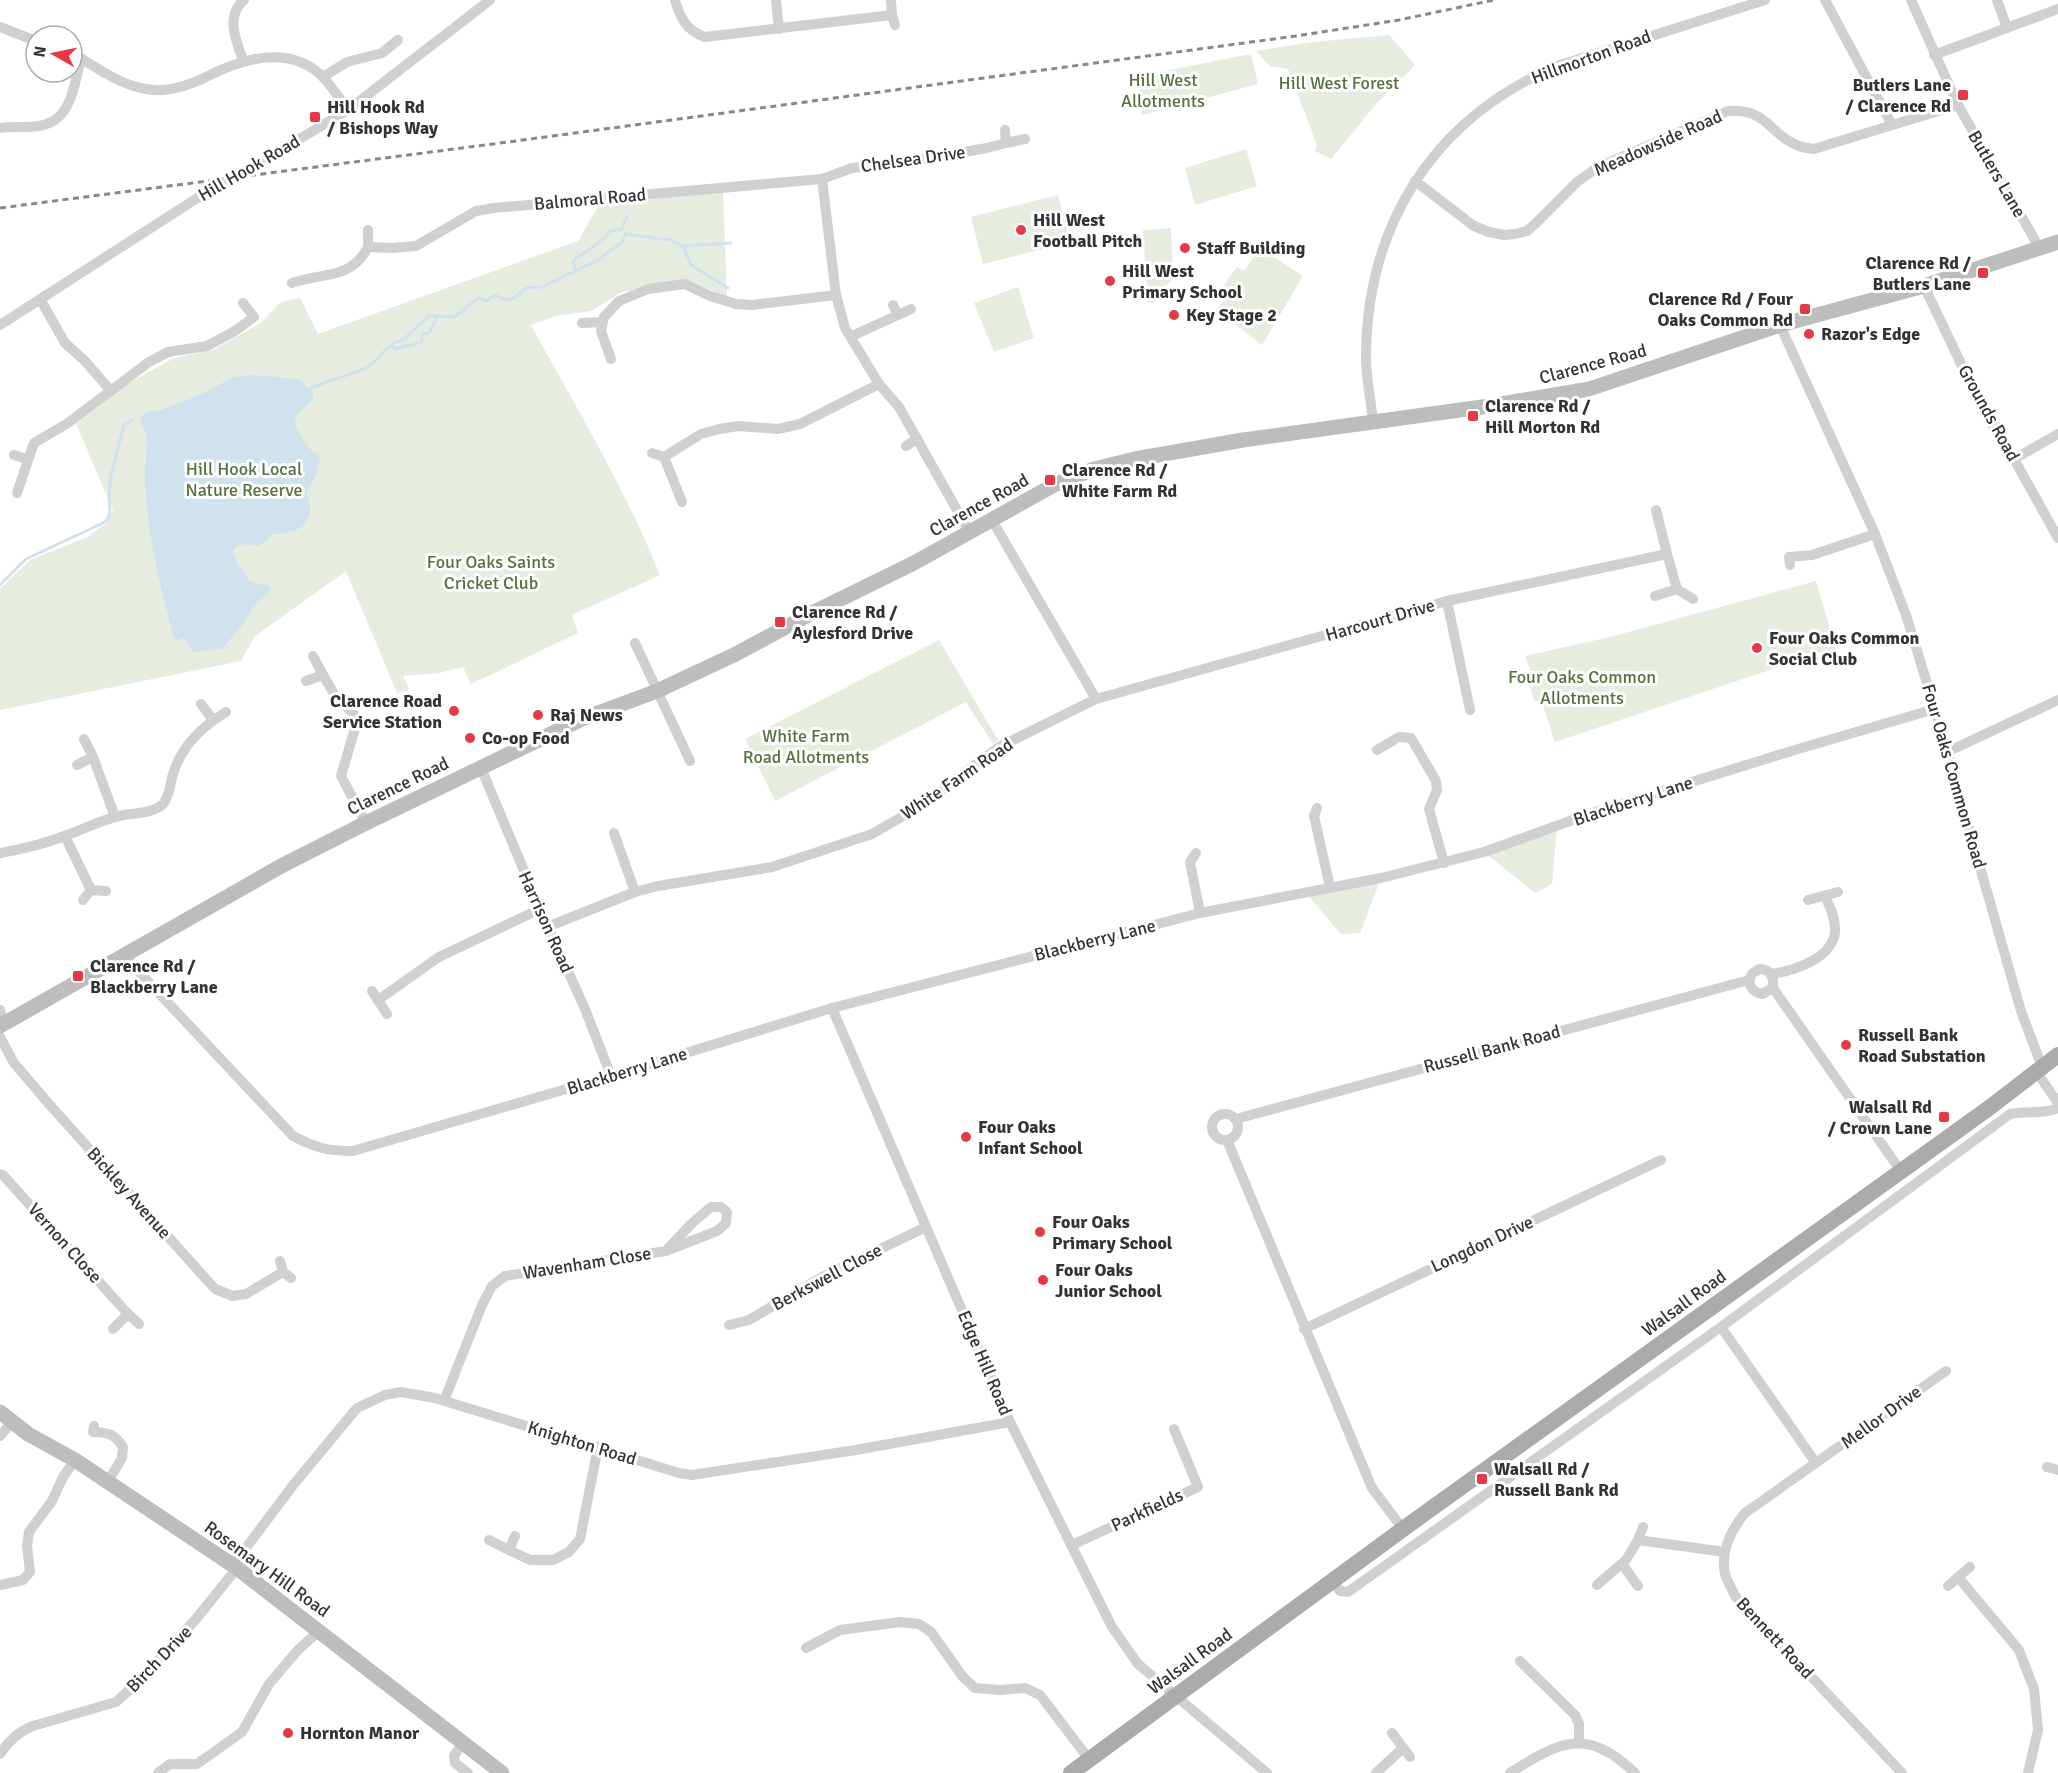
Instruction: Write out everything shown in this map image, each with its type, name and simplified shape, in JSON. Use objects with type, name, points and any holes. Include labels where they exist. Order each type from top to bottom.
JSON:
[{"type":"main road","name":"Walsall Road","points":[[1071,1773],[1403,1529],[1989,1108],[2058,1055]]},
{"type":"street","points":[[243,60],[234,34],[234,18],[239,4],[244,0]]},
{"type":"street","name":"Hill Hook Road","points":[[0,325],[202,195],[348,110],[490,0]]},
{"type":"street","points":[[675,0],[679,15],[688,27],[695,34],[705,37],[779,28],[894,20],[891,1]]},
{"type":"street","points":[[776,0],[779,28]]},
{"type":"street","name":"Hillmorton Road","points":[[1373,421],[1366,364],[1371,301],[1379,266],[1391,230],[1415,181],[1446,140],[1494,99],[1530,77],[1557,66],[1765,0]]},
{"type":"street","points":[[1825,0],[1892,125]]},
{"type":"street","name":"Butlers Lane","points":[[1911,0],[1958,105],[2040,249]]},
{"type":"street","points":[[1997,0],[2007,28]]},
{"type":"street","points":[[1934,55],[2058,9]]},
{"type":"street","points":[[0,27],[24,37]]},
{"type":"street","points":[[322,77],[347,62],[382,53],[398,40]]},
{"type":"street","points":[[382,53],[389,63]]},
{"type":"street","points":[[84,60],[125,83],[148,90],[190,85],[243,60],[266,56],[293,59],[308,66],[322,77],[348,110]]},
{"type":"street","points":[[0,128],[39,126],[58,119],[70,103],[72,84]]},
{"type":"street","name":"Meadowside Road","points":[[1415,181],[1474,226],[1504,235],[1527,231],[1577,182],[1598,167],[1728,111],[1739,110],[1761,117],[1788,140],[1814,149],[1958,105]]},
{"type":"street","points":[[1005,129],[1006,143]]},
{"type":"street","name":"Chelsea Drive","points":[[822,179],[852,168],[940,156],[1024,140]]},
{"type":"street","points":[[822,179],[836,295],[845,328],[852,336],[879,384],[899,407],[970,533]]},
{"type":"street","name":"Balmoral Road","points":[[368,247],[416,246],[476,211],[822,179]]},
{"type":"street","points":[[292,283],[350,268],[359,263],[368,247],[368,230]]},
{"type":"street","name":"Clarence Road","points":[[1,1025],[283,865],[582,719],[657,691],[736,654],[970,533],[1054,486],[1094,469],[1135,459],[1242,440],[1500,404],[1589,389],[1780,325],[1924,286],[2058,242]]},
{"type":"street","points":[[611,359],[601,331],[602,322],[619,301],[648,289],[685,284],[710,296],[736,304],[752,305],[836,295]]},
{"type":"street","name":"Grounds Road","points":[[1924,286],[1984,412],[2014,459],[2058,538]]},
{"type":"street","points":[[40,299],[65,343],[84,360],[111,391]]},
{"type":"street","points":[[17,493],[34,444],[68,423],[149,362],[168,352],[207,346],[235,332],[254,317],[243,303]]},
{"type":"street","points":[[852,336],[895,310],[911,309]]},
{"type":"street","points":[[582,323],[602,322]]},
{"type":"street","name":"Four Oaks Common Road","points":[[1780,325],[1875,534],[1908,621],[2021,1011],[2039,1069],[2058,1106]]},
{"type":"street","points":[[664,457],[701,434],[719,429],[738,426],[789,428],[879,384]]},
{"type":"street","points":[[2014,459],[2058,434]]},
{"type":"street","points":[[906,446],[917,439]]},
{"type":"street","points":[[652,453],[664,457],[682,502]]},
{"type":"street","points":[[14,455],[27,459]]},
{"type":"street","points":[[1656,510],[1677,589],[1693,598]]},
{"type":"street","points":[[992,520],[1096,699]]},
{"type":"street","points":[[1788,557],[1812,555],[1875,534]]},
{"type":"street","name":"Harcourt Drive","points":[[1096,699],[1447,601],[1667,554]]},
{"type":"street","points":[[1655,596],[1677,589]]},
{"type":"street","points":[[1447,601],[1470,710]]},
{"type":"street","points":[[635,643],[690,761]]},
{"type":"street","points":[[313,656],[336,697],[353,713],[357,725],[341,776],[366,823]]},
{"type":"street","points":[[306,681],[323,675]]},
{"type":"street","name":"White Farm Road","points":[[547,927],[635,892],[657,886],[761,869],[872,834],[933,799],[999,747],[1096,699]]},
{"type":"street","points":[[1947,752],[2058,700]]},
{"type":"street","points":[[201,704],[213,720]]},
{"type":"street","name":"Blackberry Lane","points":[[124,956],[293,1136],[329,1151],[353,1151],[611,1076],[832,1008],[1200,914],[1444,863],[1484,852],[1617,805],[1935,709]]},
{"type":"street","points":[[0,853],[28,849],[115,817],[154,810],[168,797],[174,771],[185,749],[200,731],[226,712]]},
{"type":"street","points":[[1377,750],[1399,737],[1411,738],[1436,781],[1437,790],[1429,809],[1444,863]]},
{"type":"street","points":[[84,739],[115,817]]},
{"type":"street","points":[[77,765],[93,757]]},
{"type":"street","name":"Harrison Road","points":[[481,768],[547,927],[585,1009],[611,1076]]},
{"type":"street","points":[[1317,808],[1314,816],[1330,887]]},
{"type":"street","points":[[614,834],[635,892]]},
{"type":"street","points":[[65,836],[91,890]]},
{"type":"street","points":[[1196,853],[1190,862],[1200,914]]},
{"type":"street","points":[[91,890],[106,891]]},
{"type":"street","points":[[83,900],[91,890]]},
{"type":"street","points":[[1809,900],[1838,892]]},
{"type":"street","points":[[1825,896],[1839,934],[1828,948],[1810,962],[1791,971],[1771,974],[1773,988],[1900,1170]]},
{"type":"street","points":[[387,1014],[375,995],[439,957],[540,909]]},
{"type":"street","name":"Russell Bank Road","points":[[1403,1529],[1372,1488],[1227,1140],[1212,1133],[1211,1124],[1216,1116],[1228,1113],[1236,1119],[1749,980],[1752,974],[1759,969],[1764,969],[1771,974]]},
{"type":"street","points":[[1749,980],[1752,990],[1756,993],[1762,994],[1773,988]]},
{"type":"street","name":"Edge Hill Road","points":[[832,1008],[1010,1422],[1112,1627],[1138,1664],[1267,1773]]},
{"type":"street","name":"Bickley Avenue","points":[[1,1025],[14,1063],[215,1289],[233,1296],[246,1294],[287,1275],[280,1261]]},
{"type":"street","points":[[1332,1582],[1340,1591],[1348,1592],[1721,1327],[2010,1114],[2023,1111],[2051,1111],[2058,1106]]},
{"type":"street","points":[[1227,1140],[1237,1133],[1236,1119]]},
{"type":"street","name":"Longdon Drive","points":[[1304,1329],[1661,1160]]},
{"type":"street","name":"Vernon Close","points":[[0,1174],[139,1324]]},
{"type":"street","name":"Wavenham Close","points":[[444,1401],[482,1305],[492,1286],[506,1276],[666,1251],[717,1231],[726,1223],[727,1212],[721,1207],[711,1207],[691,1224],[666,1251]]},
{"type":"street","name":"Berkswell Close","points":[[729,1325],[749,1320],[822,1277],[926,1227]]},
{"type":"street","points":[[113,1329],[128,1314]]},
{"type":"street","points":[[1721,1327],[1816,1463]]},
{"type":"street","name":"Mellor Drive","points":[[1816,1463],[1946,1371]]},
{"type":"street","name":"Knighton Road","points":[[235,1567],[294,1484],[357,1408],[385,1395],[401,1392],[417,1393],[678,1473],[692,1474],[856,1450],[1010,1422]]},
{"type":"street","points":[[0,1436],[6,1417]]},
{"type":"street","name":"Rosemary Hill Road","points":[[6,1417],[28,1434],[75,1460],[106,1483],[235,1567],[502,1773]]},
{"type":"street","points":[[94,1426],[93,1432],[106,1432],[115,1436],[123,1447],[122,1458],[106,1483]]},
{"type":"street","name":"Parkfields","points":[[1072,1545],[1198,1487],[1174,1429]]},
{"type":"street","points":[[489,1540],[530,1560],[553,1560],[569,1552],[580,1539],[598,1447]]},
{"type":"street","points":[[0,1585],[24,1580],[30,1572],[27,1546],[29,1532],[52,1501],[63,1477],[75,1460]]},
{"type":"street","name":"Bennett Road","points":[[1816,1463],[1745,1513],[1732,1530],[1725,1552],[1725,1574],[1735,1596],[1902,1773]]},
{"type":"street","points":[[2047,1467],[2058,1470]]},
{"type":"street","points":[[1597,1585],[1622,1564],[1638,1540],[1643,1527]]},
{"type":"street","points":[[509,1550],[515,1536]]},
{"type":"street","points":[[1638,1540],[1725,1552]]},
{"type":"street","points":[[1622,1564],[1638,1586]]},
{"type":"street","name":"Birch Drive","points":[[0,1754],[15,1736],[33,1725],[116,1702],[136,1684],[196,1619],[235,1567]]},
{"type":"street","points":[[1948,1586],[1970,1567]]},
{"type":"street","points":[[1959,1577],[2019,1650],[2034,1689],[2038,1730],[2028,1773]]},
{"type":"street","points":[[806,1648],[840,1630],[900,1622],[919,1624],[931,1632],[963,1677],[975,1688],[1000,1690],[1025,1688],[1040,1695],[1089,1759]]},
{"type":"street","points":[[158,1773],[170,1764],[197,1764],[242,1732],[269,1684],[298,1650],[319,1631]]},
{"type":"street","points":[[1520,1661],[1575,1715],[1579,1724],[1579,1743]]},
{"type":"street","points":[[1376,1773],[1406,1752],[1392,1733]]},
{"type":"street","points":[[463,1742],[454,1756],[455,1763],[468,1773]]},
{"type":"street","points":[[1510,1773],[1550,1749],[1579,1743],[1607,1750],[1635,1773]]},
{"type":"green space","name":"Hill West Forest","points":[[1389,35],[1415,65],[1376,104],[1331,159],[1315,151],[1317,145],[1288,69],[1270,66],[1256,51],[1313,42]]},
{"type":"green space","name":"Hill West Allotments","points":[[1251,54],[1258,84],[1142,115],[1139,76]]},
{"type":"green space","name":"Hill West Football Pitch","points":[[1246,149],[1257,186],[1195,205],[1185,168]]},
{"type":"green space","name":"Hill Hook Local Nature Reserve","points":[[723,192],[727,297],[683,279],[622,292],[591,311],[555,316],[531,325],[616,479],[660,575],[572,615],[578,633],[471,684],[463,667],[438,673],[403,676],[409,690],[397,693],[346,571],[255,636],[241,661],[0,710],[0,589],[30,560],[87,537],[107,523],[113,510],[76,424],[127,384],[174,358],[215,349],[261,323],[281,302],[300,298],[318,334],[578,241],[600,203]]},
{"type":"green space","name":"Hill West Football Pitch","points":[[1058,195],[1070,242],[983,264],[971,217]]},
{"type":"green space","points":[[1171,228],[1173,279],[1163,288],[1166,293],[1152,303],[1148,303],[1143,230]]},
{"type":"green space","points":[[1260,248],[1303,276],[1262,345],[1217,310],[1227,295],[1220,290],[1237,267],[1244,271]]},
{"type":"green space","points":[[1018,287],[1034,338],[994,352],[974,303]]},
{"type":"green space","name":"Four Oaks Common Allotments","points":[[1816,581],[1836,650],[1820,653],[1555,742],[1541,700],[1535,702],[1526,675],[1532,673],[1525,656],[1610,637]]},
{"type":"green space","name":"White Farm Road Allotments","points":[[939,640],[998,740],[993,744],[966,702],[775,801],[745,739]]},
{"type":"green space","points":[[1557,826],[1552,884],[1535,893],[1484,852]]},
{"type":"green space","points":[[1381,878],[1360,933],[1341,934],[1305,892]]},
{"type":"water","points":[[250,375],[299,379],[313,393],[314,398],[295,416],[303,439],[320,456],[318,470],[307,493],[311,511],[303,526],[294,531],[273,535],[259,546],[247,544],[234,549],[234,556],[249,580],[256,584],[270,586],[271,590],[251,609],[245,622],[222,649],[192,652],[184,638],[177,640],[174,637],[159,579],[146,501],[146,434],[140,417],[148,412],[158,411],[203,394],[231,378]]},
{"type":"waterway","points":[[576,270],[573,262],[575,259],[596,245],[611,231],[622,229],[627,216]]},
{"type":"waterway","points":[[310,389],[367,367],[392,344],[405,339],[429,316],[454,317],[477,299],[487,301],[494,295],[507,300],[514,298],[526,288],[542,287],[598,260],[622,242],[625,234],[670,240],[683,246],[691,265],[728,288]]},
{"type":"waterway","points":[[683,246],[731,243]]},
{"type":"waterway","points":[[392,346],[395,349],[422,342],[422,334],[429,333],[438,316]]},
{"type":"waterway","points":[[0,585],[26,559],[107,520],[110,513],[111,475],[124,425],[132,420]]},
{"type":"railway","points":[[0,208],[1296,36],[1399,20],[1494,0]]},
{"type":"place","name":"Butlers Lane / Clarence Rd","points":[[1963,95]]},
{"type":"place","name":"Hill Hook Rd / Bishops Way","points":[[315,117]]},
{"type":"place","name":"Hill West Football Pitch","points":[[1021,230]]},
{"type":"place","name":"Staff Building","points":[[1185,248]]},
{"type":"place","name":"Clarence Rd / Butlers Lane","points":[[1983,273]]},
{"type":"place","name":"Hill West Primary School","points":[[1110,281]]},
{"type":"place","name":"Clarence Rd / Four Oaks Common Rd","points":[[1805,309]]},
{"type":"place","name":"Key Stage 2","points":[[1174,315]]},
{"type":"place","name":"Razor's Edge","points":[[1809,334]]},
{"type":"place","name":"Clarence Rd / Hill Morton Rd","points":[[1473,416]]},
{"type":"place","name":"Clarence Rd / White Farm Rd","points":[[1050,480]]},
{"type":"place","name":"Clarence Rd / Aylesford Drive","points":[[780,622]]},
{"type":"place","name":"Four Oaks Common Social Club","points":[[1757,648]]},
{"type":"place","name":"Clarence Road Service Station","points":[[454,711]]},
{"type":"place","name":"Raj News","points":[[538,715]]},
{"type":"place","name":"Co-op Food","points":[[470,738]]},
{"type":"place","name":"Clarence Rd / Blackberry Lane","points":[[78,976]]},
{"type":"place","name":"Russell Bank Road Substation","points":[[1846,1045]]},
{"type":"place","name":"Walsall Rd / Crown Lane","points":[[1944,1117]]},
{"type":"place","name":"Four Oaks Infant School","points":[[966,1137]]},
{"type":"place","name":"Four Oaks Primary School","points":[[1040,1232]]},
{"type":"place","name":"Four Oaks Junior School","points":[[1043,1280]]},
{"type":"place","name":"Walsall Rd / Russell Bank Rd","points":[[1482,1479]]},
{"type":"place","name":"Hornton Manor","points":[[288,1733]]},
{"type":"park label","name":"Four Oaks Saints Cricket Club","points":[[491,572]]}]
